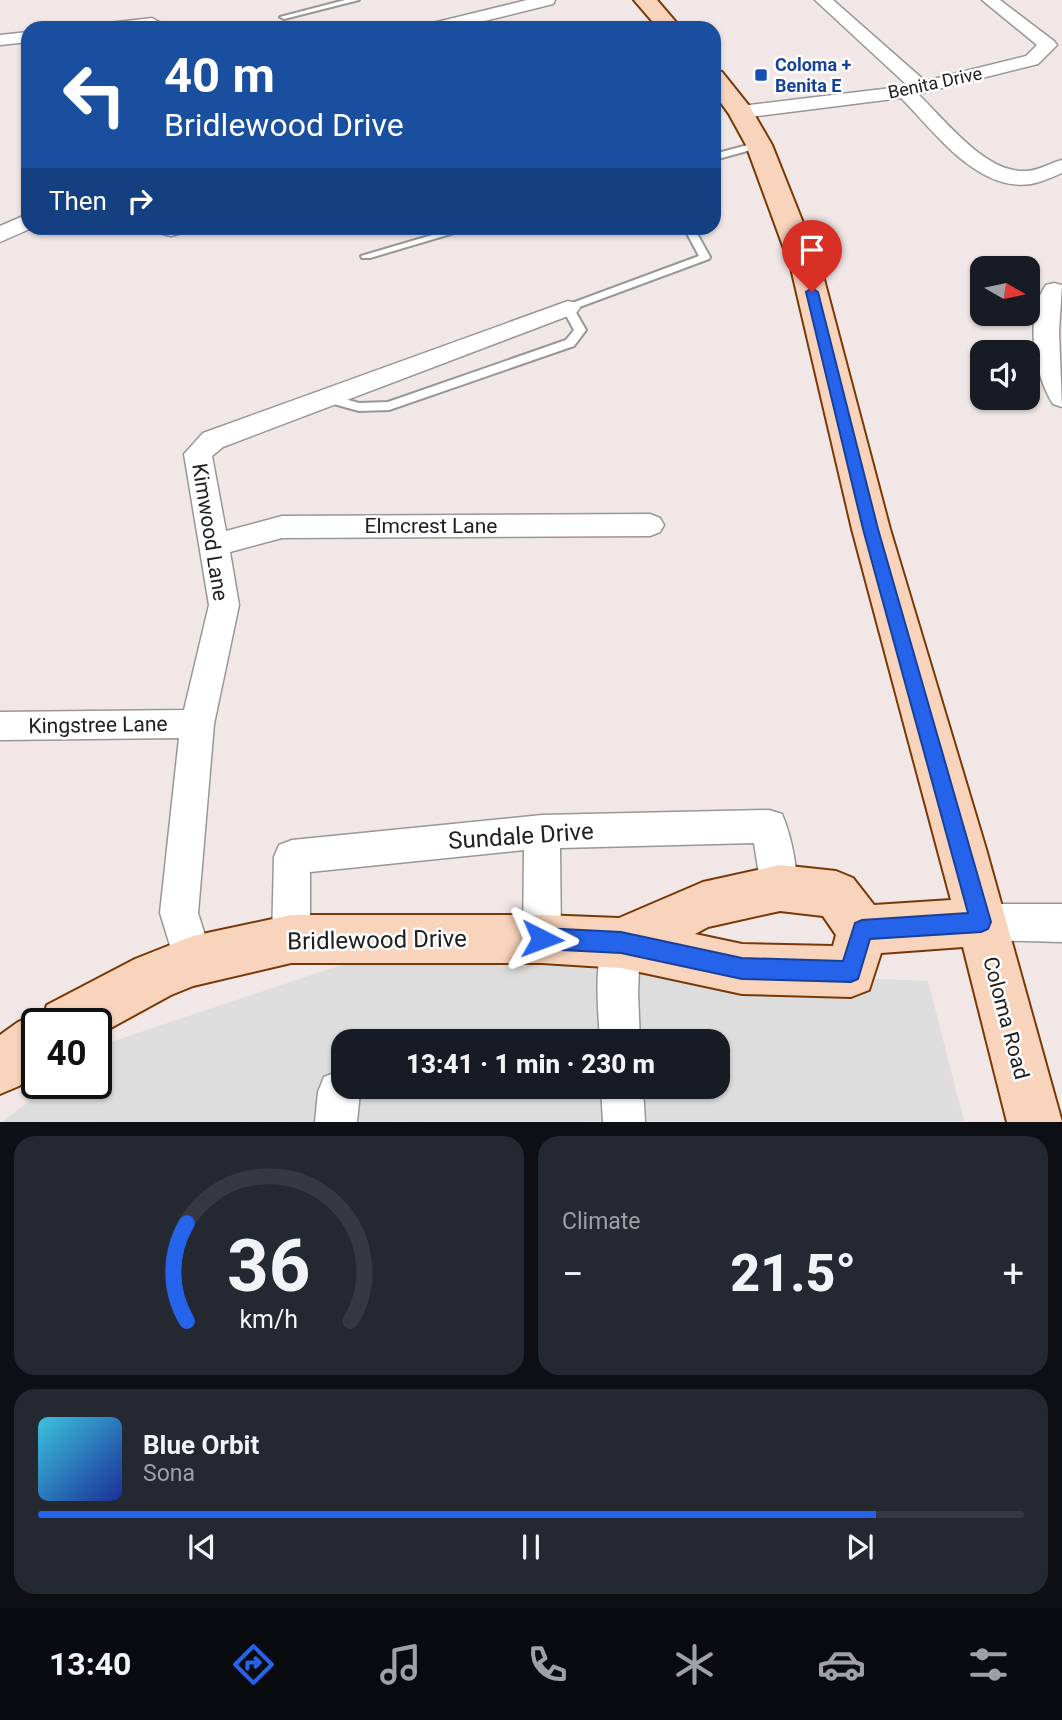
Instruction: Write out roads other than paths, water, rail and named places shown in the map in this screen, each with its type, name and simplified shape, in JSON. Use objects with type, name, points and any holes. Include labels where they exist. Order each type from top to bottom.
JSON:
[{"type":"main road","points":[[645,0],[664,21]]},
{"type":"main road","name":"Coloma Road","points":[[730,102],[806,268],[871,529],[1035,1122]]},
{"type":"main road","name":"Bridlewood Drive","points":[[96,1008],[193,961],[291,939],[542,939],[621,943],[742,969],[851,972],[862,930],[836,894],[780,888],[703,905],[621,943]]},
{"type":"main road","points":[[862,930],[981,922]]},
{"type":"main road","points":[[0,1067],[21,1052]]},
{"type":"street","points":[[463,21],[547,0]]},
{"type":"street","points":[[824,0],[913,90],[983,168],[1005,176],[1029,178],[1062,166]]},
{"type":"street","name":"Benita Drive","points":[[730,102],[913,90],[1032,60],[1048,45],[990,0]]},
{"type":"street","points":[[0,40],[21,38]]},
{"type":"street","points":[[0,235],[21,224]]},
{"type":"street","points":[[1054,290],[1044,342],[1046,357],[1062,398]]},
{"type":"street","name":"Kimwood Lane","points":[[193,961],[179,913],[197,724],[223,605],[198,454],[213,440],[568,308]]},
{"type":"street","name":"Elmcrest Lane","points":[[215,545],[282,527],[650,525]]},
{"type":"street","name":"Kingstree Lane","points":[[0,726],[197,724]]},
{"type":"street","name":"Sundale Drive","points":[[291,939],[292,857],[542,832],[769,826],[780,888]]},
{"type":"street","points":[[542,832],[542,939]]},
{"type":"street","points":[[981,922],[1062,923]]},
{"type":"street","points":[[620,1029],[618,993],[621,943]]},
{"type":"street","points":[[623,1099],[624,1122]]},
{"type":"lane","points":[[284,17],[355,0]]},
{"type":"lane","points":[[721,133],[730,102]]},
{"type":"lane","points":[[366,256],[441,235]]},
{"type":"lane","points":[[568,308],[705,257],[693,235]]},
{"type":"place","name":"Coloma + Benita E","points":[[761,75]]}]
